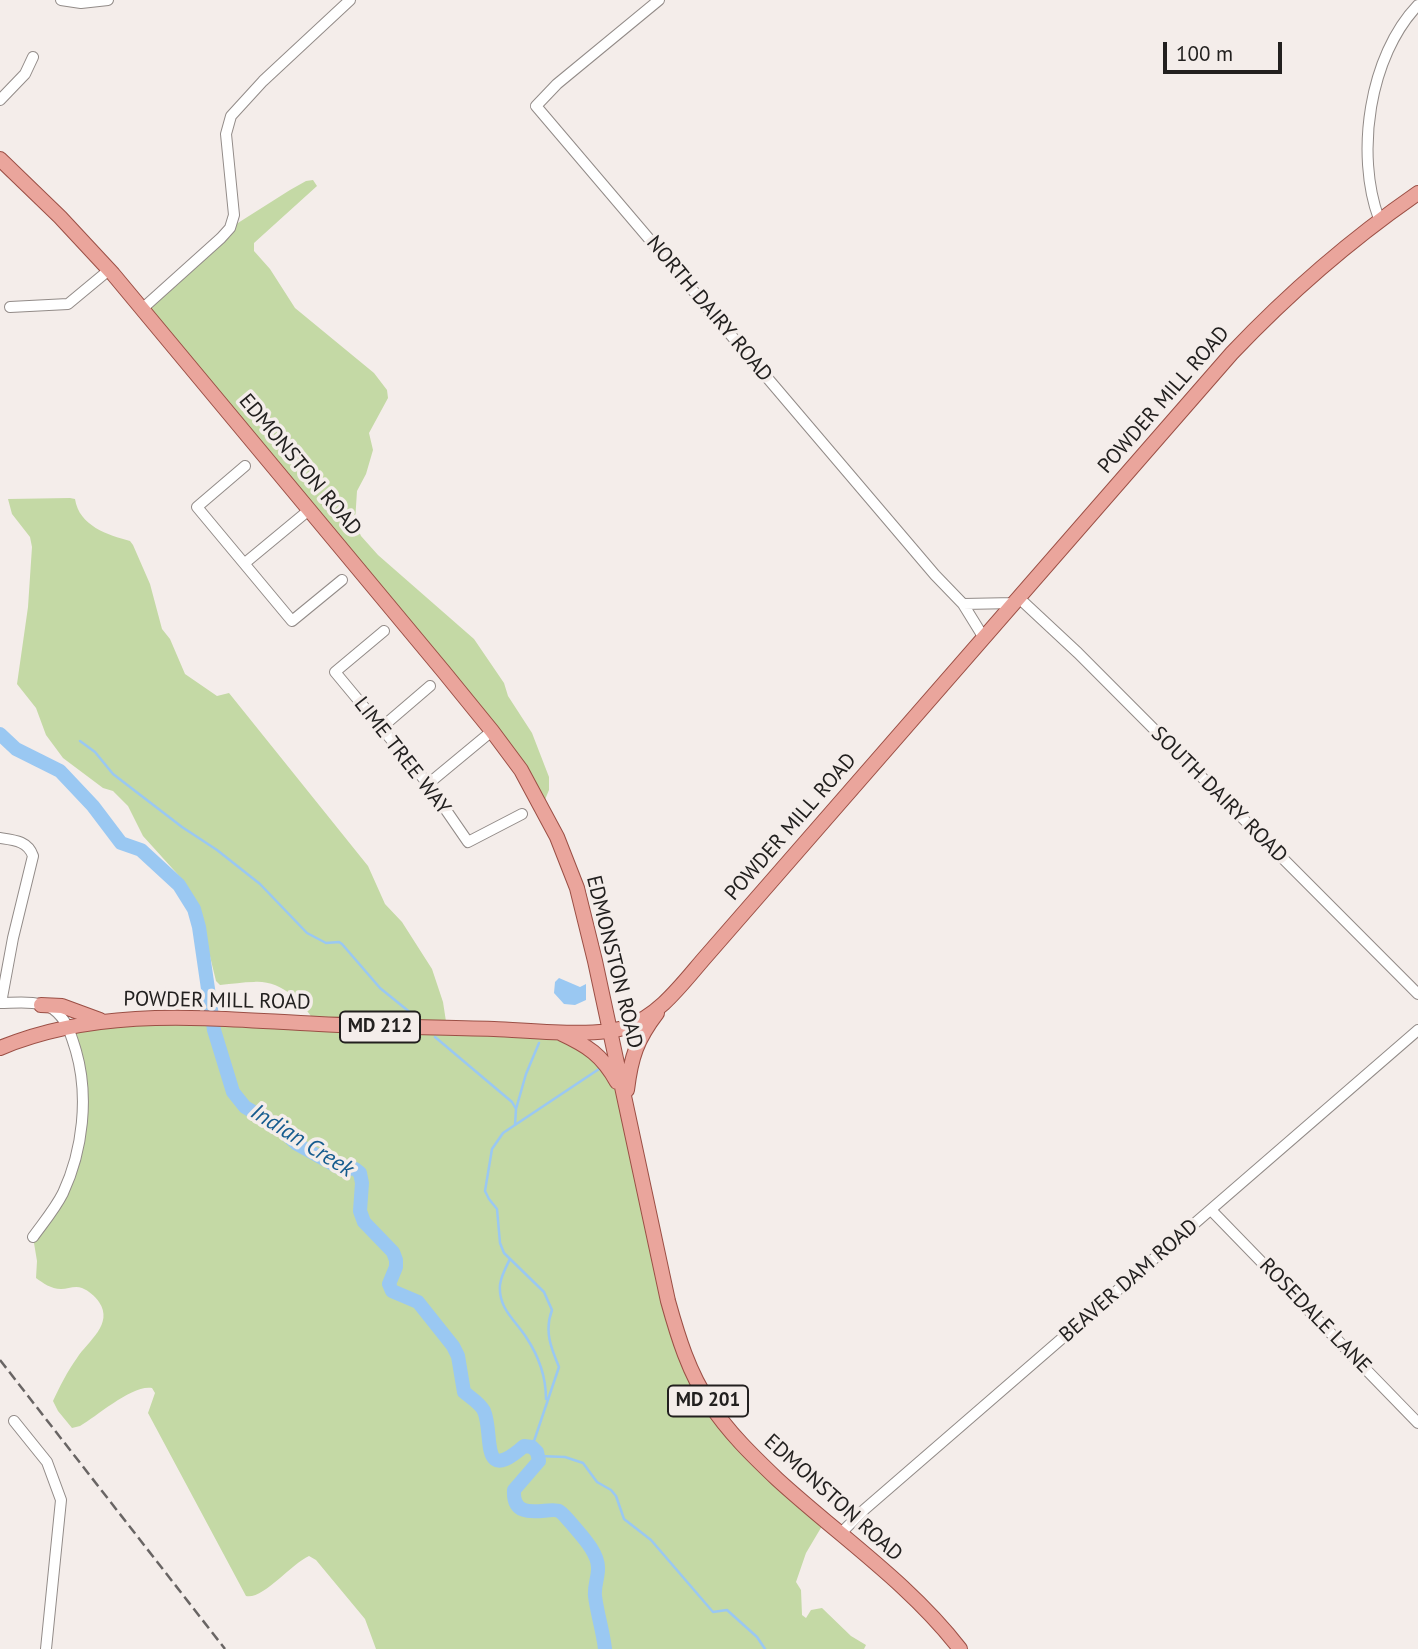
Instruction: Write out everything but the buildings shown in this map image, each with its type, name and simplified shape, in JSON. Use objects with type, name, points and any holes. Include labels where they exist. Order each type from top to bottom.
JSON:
[{"type":"main road","name":"EDMONSTON ROAD","points":[[0,159],[60,217],[109,270],[492,731],[521,770],[541,804],[566,859],[584,913],[668,1301],[683,1350],[698,1384],[719,1416],[751,1454],[891,1578],[960,1649]]},
{"type":"main road","name":"POWDER MILL ROAD","points":[[0,1048],[36,1033],[102,1021],[156,1016],[365,1026],[556,1031],[610,1031],[637,1023],[666,1001],[1232,353],[1293,291],[1379,219],[1418,193]]},
{"type":"main road","points":[[625,1098],[632,1055],[666,1001]]},
{"type":"main road","points":[[36,1033],[41,1019],[37,1004],[62,1006],[102,1021]]},
{"type":"main road","points":[[556,1031],[591,1049],[600,1057],[607,1064],[625,1098]]},
{"type":"street","points":[[61,0],[81,3],[108,0]]},
{"type":"street","points":[[142,309],[221,238],[233,223],[226,134],[232,114],[291,54],[350,0]]},
{"type":"street","name":"NORTH DAIRY ROAD","points":[[659,0],[557,85],[536,106],[935,575],[963,604],[984,638]]},
{"type":"street","points":[[1379,219],[1372,199],[1370,172],[1369,128],[1372,96],[1397,34],[1418,5]]},
{"type":"street","points":[[0,100],[27,71],[33,57]]},
{"type":"street","points":[[10,307],[68,304],[109,270]]},
{"type":"street","points":[[246,466],[197,507],[292,621],[342,580]]},
{"type":"street","points":[[245,564],[309,510]]},
{"type":"street","points":[[963,604],[1017,600]]},
{"type":"street","name":"SOUTH DAIRY ROAD","points":[[1017,600],[1418,994]]},
{"type":"street","name":"LIME TREE WAY","points":[[384,631],[335,672],[428,784],[468,842],[522,814]]},
{"type":"street","points":[[381,728],[430,686]]},
{"type":"street","points":[[428,784],[492,731]]},
{"type":"street","points":[[0,838],[28,846],[33,856],[0,1003],[37,1004],[52,1009],[68,1027],[82,1078],[78,1147],[63,1191],[33,1237]]},
{"type":"street","name":"BEAVER DAM ROAD","points":[[840,1534],[865,1509],[1418,1030]]},
{"type":"street","name":"ROSEDALE LANE","points":[[1211,1210],[1418,1423]]},
{"type":"street","points":[[14,1421],[47,1462],[61,1500],[46,1649]]},
{"type":"green space","points":[[313,180],[317,186],[254,243],[254,251],[270,269],[295,308],[374,373],[387,390],[388,398],[369,433],[373,450],[366,474],[357,491],[355,522],[361,536],[378,555],[474,639],[504,683],[508,696],[532,733],[549,777],[549,790],[542,807],[521,770],[142,309],[230,228],[290,190]]},
{"type":"green space","points":[[8,499],[75,499],[88,523],[113,536],[130,541],[133,545],[150,584],[162,629],[170,639],[185,674],[217,696],[229,693],[368,866],[385,904],[402,922],[432,969],[443,1002],[447,1028],[556,1031],[591,1049],[625,1098],[659,1262],[710,1405],[825,1521],[806,1553],[796,1582],[801,1590],[802,1615],[806,1618],[811,1610],[822,1608],[851,1636],[866,1645],[864,1649],[376,1649],[365,1619],[316,1560],[309,1556],[260,1593],[246,1596],[148,1413],[155,1393],[152,1388],[144,1388],[125,1396],[80,1426],[72,1428],[58,1411],[53,1401],[58,1390],[73,1363],[98,1332],[103,1318],[99,1302],[82,1288],[54,1288],[36,1278],[37,1261],[33,1237],[63,1191],[82,1111],[68,1027],[101,1021],[316,1024],[298,1001],[273,985],[254,982],[220,985],[216,981],[198,907],[181,878],[143,836],[128,806],[113,791],[103,788],[63,758],[46,735],[36,708],[17,684],[28,607],[32,547],[30,537],[12,514]]},
{"type":"water","points":[[559,978],[580,987],[586,984],[586,1000],[575,1005],[564,1004],[554,993],[555,982]]},
{"type":"waterway","name":"Indian Creek","points":[[0,734],[16,749],[60,771],[93,806],[121,843],[141,850],[179,885],[194,909],[199,927],[214,1030],[233,1092],[245,1107],[276,1125],[297,1144],[338,1167],[355,1169],[360,1173],[360,1211],[364,1222],[393,1252],[396,1260],[389,1284],[392,1291],[418,1302],[453,1346],[458,1356],[464,1392],[484,1411],[494,1459],[500,1461],[510,1457],[524,1446],[532,1447],[537,1452],[539,1461],[514,1490],[519,1507],[532,1511],[559,1511],[593,1551],[598,1563],[595,1596],[605,1649]]},
{"type":"waterway","points":[[80,741],[95,752],[113,774],[260,884],[307,933],[326,943],[342,944],[380,988],[417,1018]]},
{"type":"waterway","points":[[435,1037],[512,1102],[516,1109],[515,1125]]},
{"type":"waterway","points":[[516,1109],[539,1043]]},
{"type":"waterway","points":[[532,1447],[559,1367],[549,1332],[552,1310],[544,1292],[504,1253],[500,1243],[497,1209],[485,1191],[492,1149],[503,1133],[602,1067]]},
{"type":"waterway","points":[[510,1259],[501,1282],[500,1293],[508,1313],[538,1359],[545,1383],[546,1399]]},
{"type":"waterway","points":[[539,1456],[565,1457],[583,1463],[597,1482],[616,1496],[624,1519],[651,1540],[713,1612],[727,1610],[757,1637],[765,1649]]},
{"type":"railway","points":[[0,1360],[225,1649]]}]
